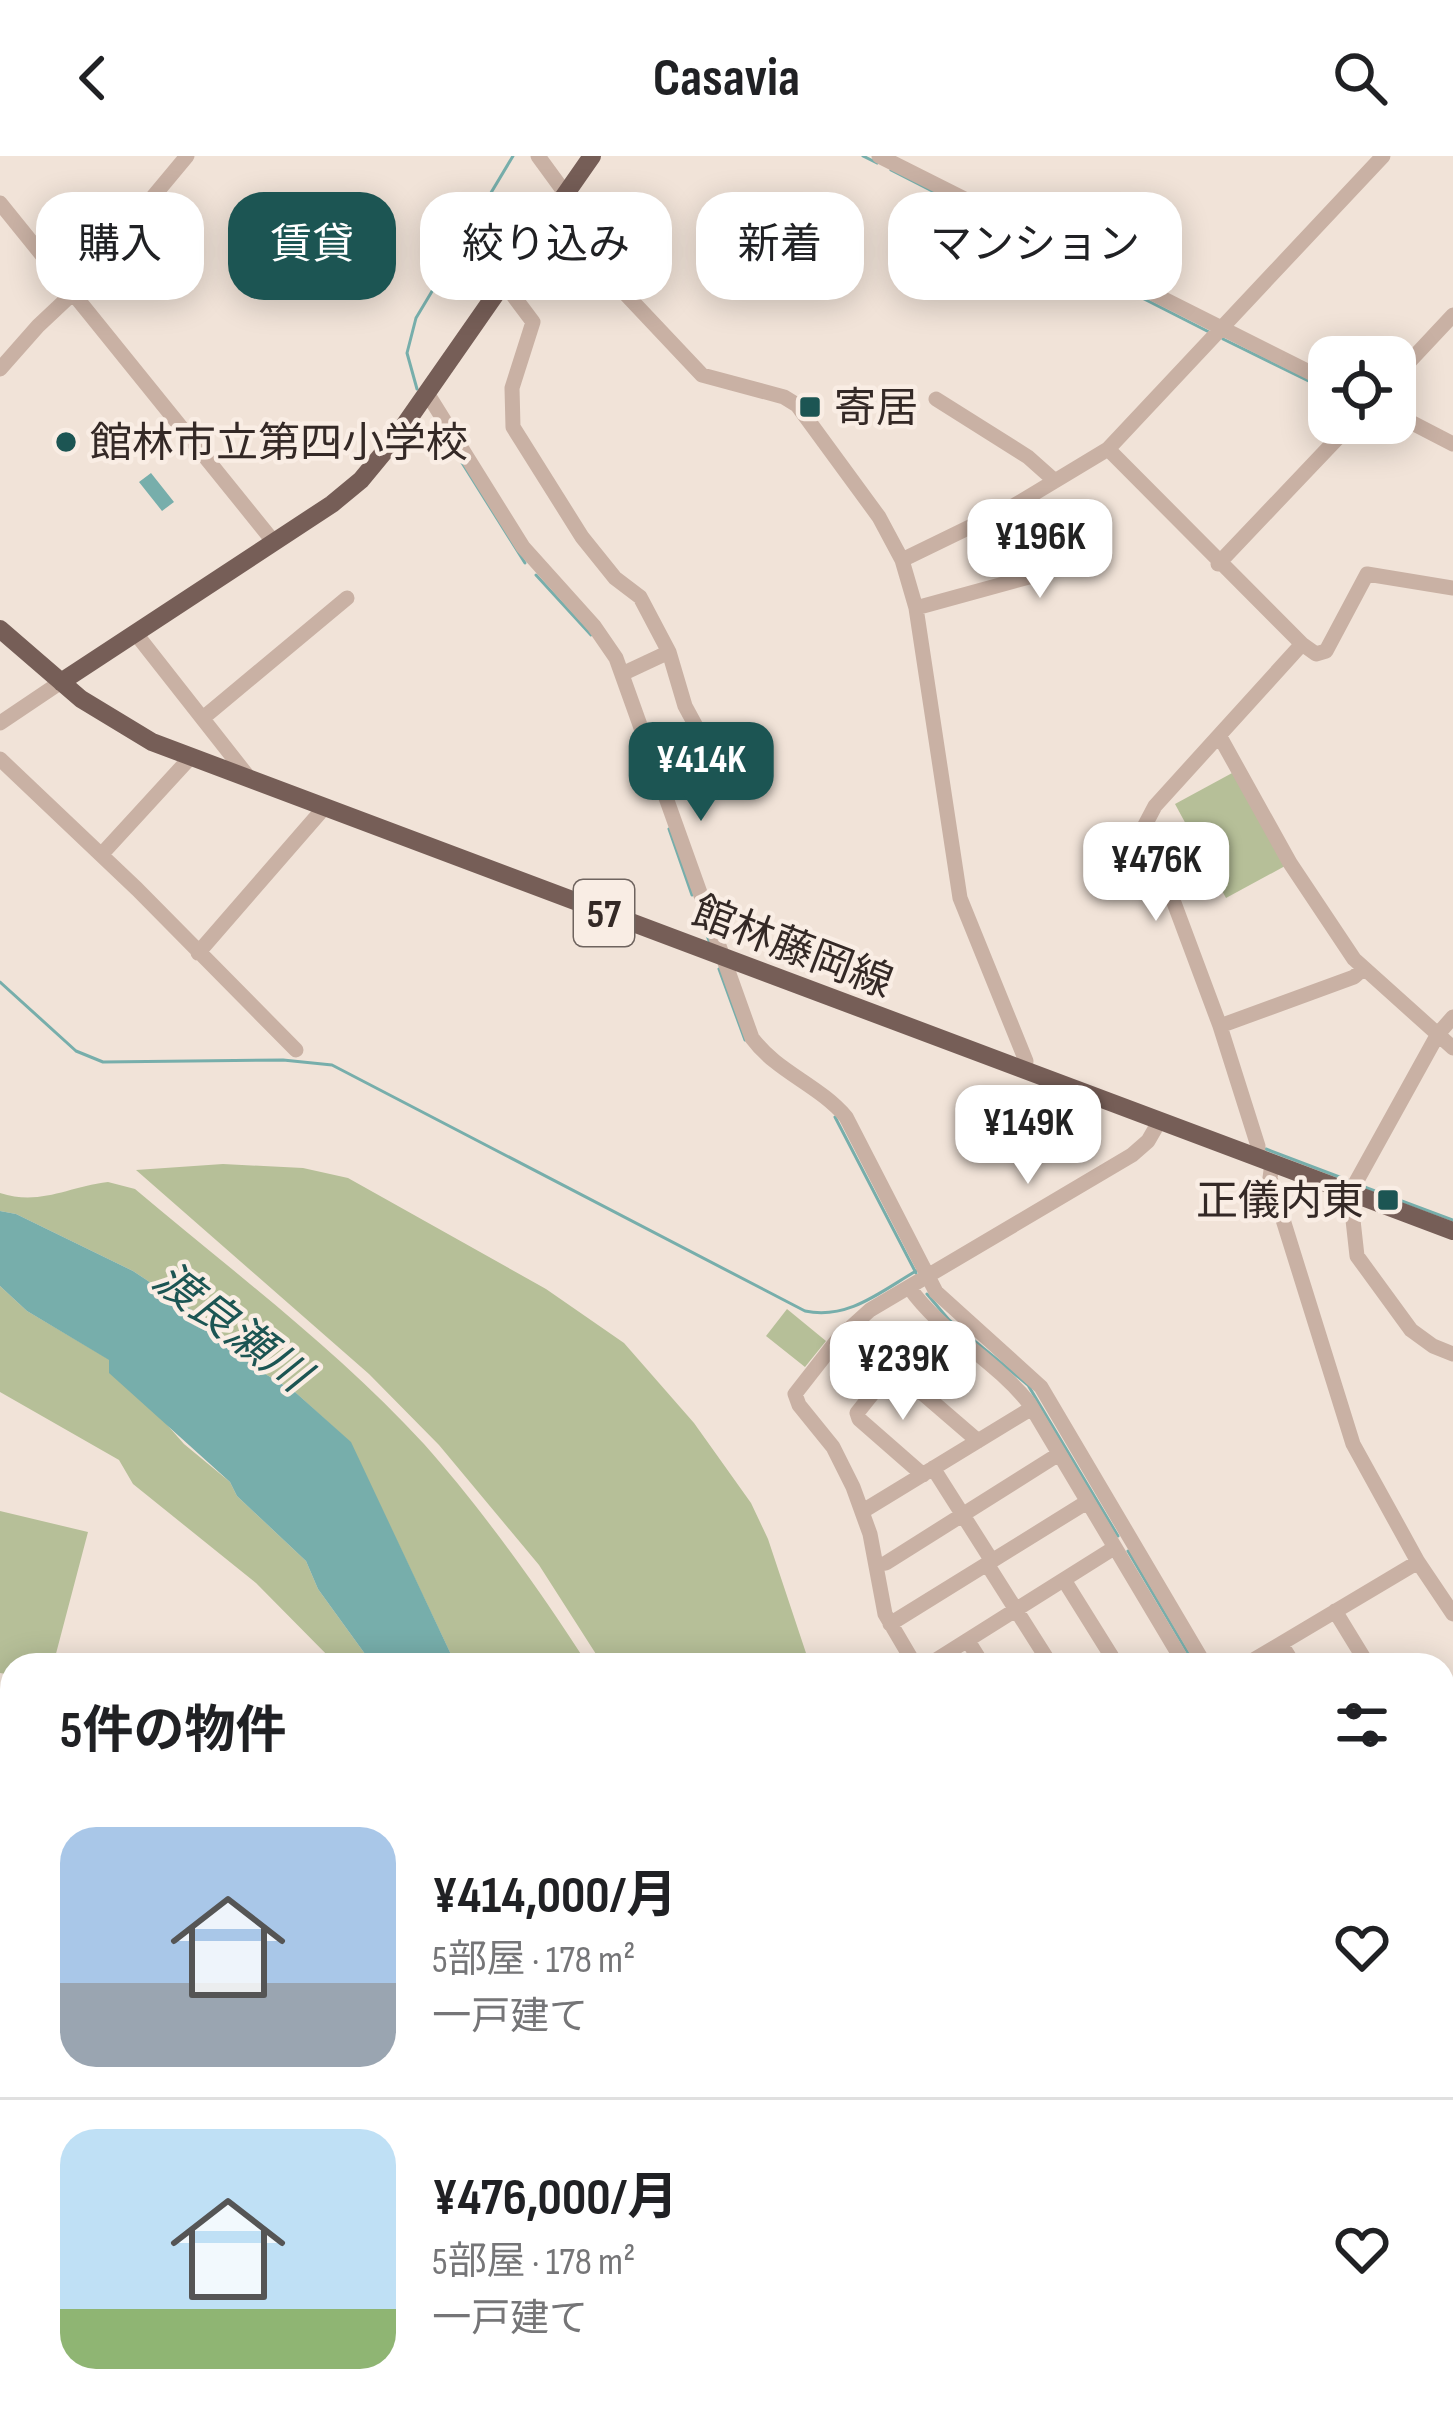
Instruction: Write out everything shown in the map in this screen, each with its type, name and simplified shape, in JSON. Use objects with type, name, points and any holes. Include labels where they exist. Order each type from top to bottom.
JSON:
[{"type":"main road","points":[[567,192],[592,156]]},
{"type":"main road","points":[[62,682],[361,480],[491,300]]},
{"type":"main road","name":"館林藤岡線","points":[[0,629],[128,730],[190,758],[1453,1231]]},
{"type":"street","points":[[157,192],[187,156]]},
{"type":"street","points":[[538,156],[565,192]]},
{"type":"street","points":[[879,156],[1308,372]]},
{"type":"street","points":[[902,560],[1015,505],[1108,449],[1383,156]]},
{"type":"street","points":[[0,203],[36,248]]},
{"type":"street","points":[[0,369],[66,300]]},
{"type":"street","points":[[77,300],[273,541]]},
{"type":"street","points":[[516,300],[532,322],[512,388],[513,428],[582,537],[615,578],[640,597],[669,652],[685,706],[711,754],[740,775]]},
{"type":"street","points":[[631,300],[702,375],[784,397],[797,405],[879,517],[902,560],[916,608],[960,898],[1026,1061],[1025,1071]]},
{"type":"street","points":[[1416,355],[1453,315]]},
{"type":"street","points":[[427,393],[523,548],[601,635],[622,674],[752,1038],[776,1063],[825,1095],[846,1117],[927,1276],[952,1309],[1041,1387],[1198,1653]]},
{"type":"street","points":[[936,399],[1028,457],[1055,481]]},
{"type":"street","points":[[1416,426],[1453,444]]},
{"type":"street","points":[[1218,564],[1332,444]]},
{"type":"street","points":[[1108,449],[1168,506],[1218,564],[1316,655],[1326,651],[1367,574],[1453,589]]},
{"type":"street","points":[[916,608],[1040,574],[1015,505]]},
{"type":"street","points":[[203,718],[347,598]]},
{"type":"street","points":[[138,631],[252,781]]},
{"type":"street","points":[[1302,644],[1155,806],[1145,825],[1220,1026],[1353,1444],[1418,1562],[1453,1614]]},
{"type":"street","points":[[622,674],[669,652]]},
{"type":"street","points":[[0,722],[62,682]]},
{"type":"street","points":[[1220,737],[1290,862],[1363,969],[1453,1048]]},
{"type":"street","points":[[101,855],[190,758]]},
{"type":"street","points":[[0,759],[296,1050]]},
{"type":"street","points":[[198,953],[325,808]]},
{"type":"street","points":[[1220,1026],[1363,969]]},
{"type":"street","points":[[1453,1017],[1438,1034],[1350,1192],[1357,1256],[1411,1330],[1453,1354]]},
{"type":"street","points":[[908,1653],[881,1601],[863,1511],[841,1460],[795,1394],[848,1329],[909,1287],[1132,1155],[1159,1122]]},
{"type":"street","points":[[909,1287],[930,1315],[1013,1383],[1032,1408],[1177,1653]]},
{"type":"street","points":[[848,1329],[977,1441]]},
{"type":"street","points":[[893,1368],[857,1412],[859,1419],[928,1472],[963,1515],[1043,1653]]},
{"type":"street","points":[[863,1511],[1032,1408]]},
{"type":"street","points":[[876,1565],[1059,1454]]},
{"type":"street","points":[[890,1624],[1088,1502]]},
{"type":"street","points":[[947,1653],[1114,1548]]},
{"type":"street","points":[[1266,1653],[1418,1562]]},
{"type":"street","points":[[1064,1580],[1110,1653]]},
{"type":"street","points":[[1335,1611],[1361,1653]]},
{"type":"street","points":[[968,1640],[976,1653]]},
{"type":"street","points":[[1281,1644],[1287,1653]]},
{"type":"green space","points":[[1234,772],[1285,866],[1226,898],[1175,804]]},
{"type":"green space","points":[[223,1164],[303,1168],[348,1178],[546,1289],[624,1343],[694,1423],[751,1503],[806,1653],[595,1653],[539,1565],[439,1445],[369,1374],[136,1170]]},
{"type":"green space","points":[[108,1182],[135,1189],[320,1344],[391,1409],[446,1469],[580,1653],[450,1653],[350,1442],[295,1392],[262,1372],[204,1318],[133,1271],[16,1214],[0,1211],[0,1193],[41,1197]]},
{"type":"green space","points":[[0,1286],[27,1311],[110,1360],[184,1444],[230,1482],[237,1496],[306,1561],[318,1589],[364,1653],[325,1653],[256,1583],[133,1484],[119,1460],[0,1392]]},
{"type":"green space","points":[[787,1309],[826,1341],[805,1367],[766,1336]]},
{"type":"green space","points":[[0,1511],[88,1532],[56,1653],[0,1653]]},
{"type":"water","points":[[151,473],[174,502],[162,511],[139,482]]},
{"type":"water","points":[[0,1211],[16,1214],[133,1271],[204,1318],[262,1372],[295,1392],[351,1442],[450,1653],[364,1653],[318,1589],[306,1561],[237,1496],[230,1482],[109,1373],[109,1360],[27,1311],[0,1286]]},
{"type":"waterway","points":[[417,389],[407,353],[416,318],[513,156]]},
{"type":"waterway","points":[[863,156],[877,163]]},
{"type":"waterway","points":[[891,170],[1209,332]]},
{"type":"waterway","points":[[1223,339],[1308,381]]},
{"type":"waterway","points":[[459,458],[525,563]]},
{"type":"waterway","points":[[536,575],[591,635]]},
{"type":"waterway","points":[[669,829],[692,895]]},
{"type":"waterway","points":[[698,910],[709,941]]},
{"type":"waterway","points":[[719,969],[745,1040]]},
{"type":"waterway","points":[[0,982],[76,1051],[103,1062],[283,1060],[332,1065],[805,1311],[850,1308],[916,1271]]},
{"type":"waterway","points":[[835,1117],[916,1273]]},
{"type":"waterway","points":[[1266,1149],[1350,1181]]},
{"type":"waterway","points":[[1359,1185],[1453,1220]]},
{"type":"waterway","points":[[927,1294],[949,1320],[1028,1385],[1118,1536]]},
{"type":"waterway","points":[[1128,1551],[1188,1653]]},
{"type":"place","name":"寄居","points":[[810,407]]},
{"type":"place","name":"館林市立第四小学校","points":[[66,442]]},
{"type":"place","name":"正儀内東","points":[[1388,1200]]},
{"type":"water label","name":"渡良瀬川","points":[[232,1326]]}]
